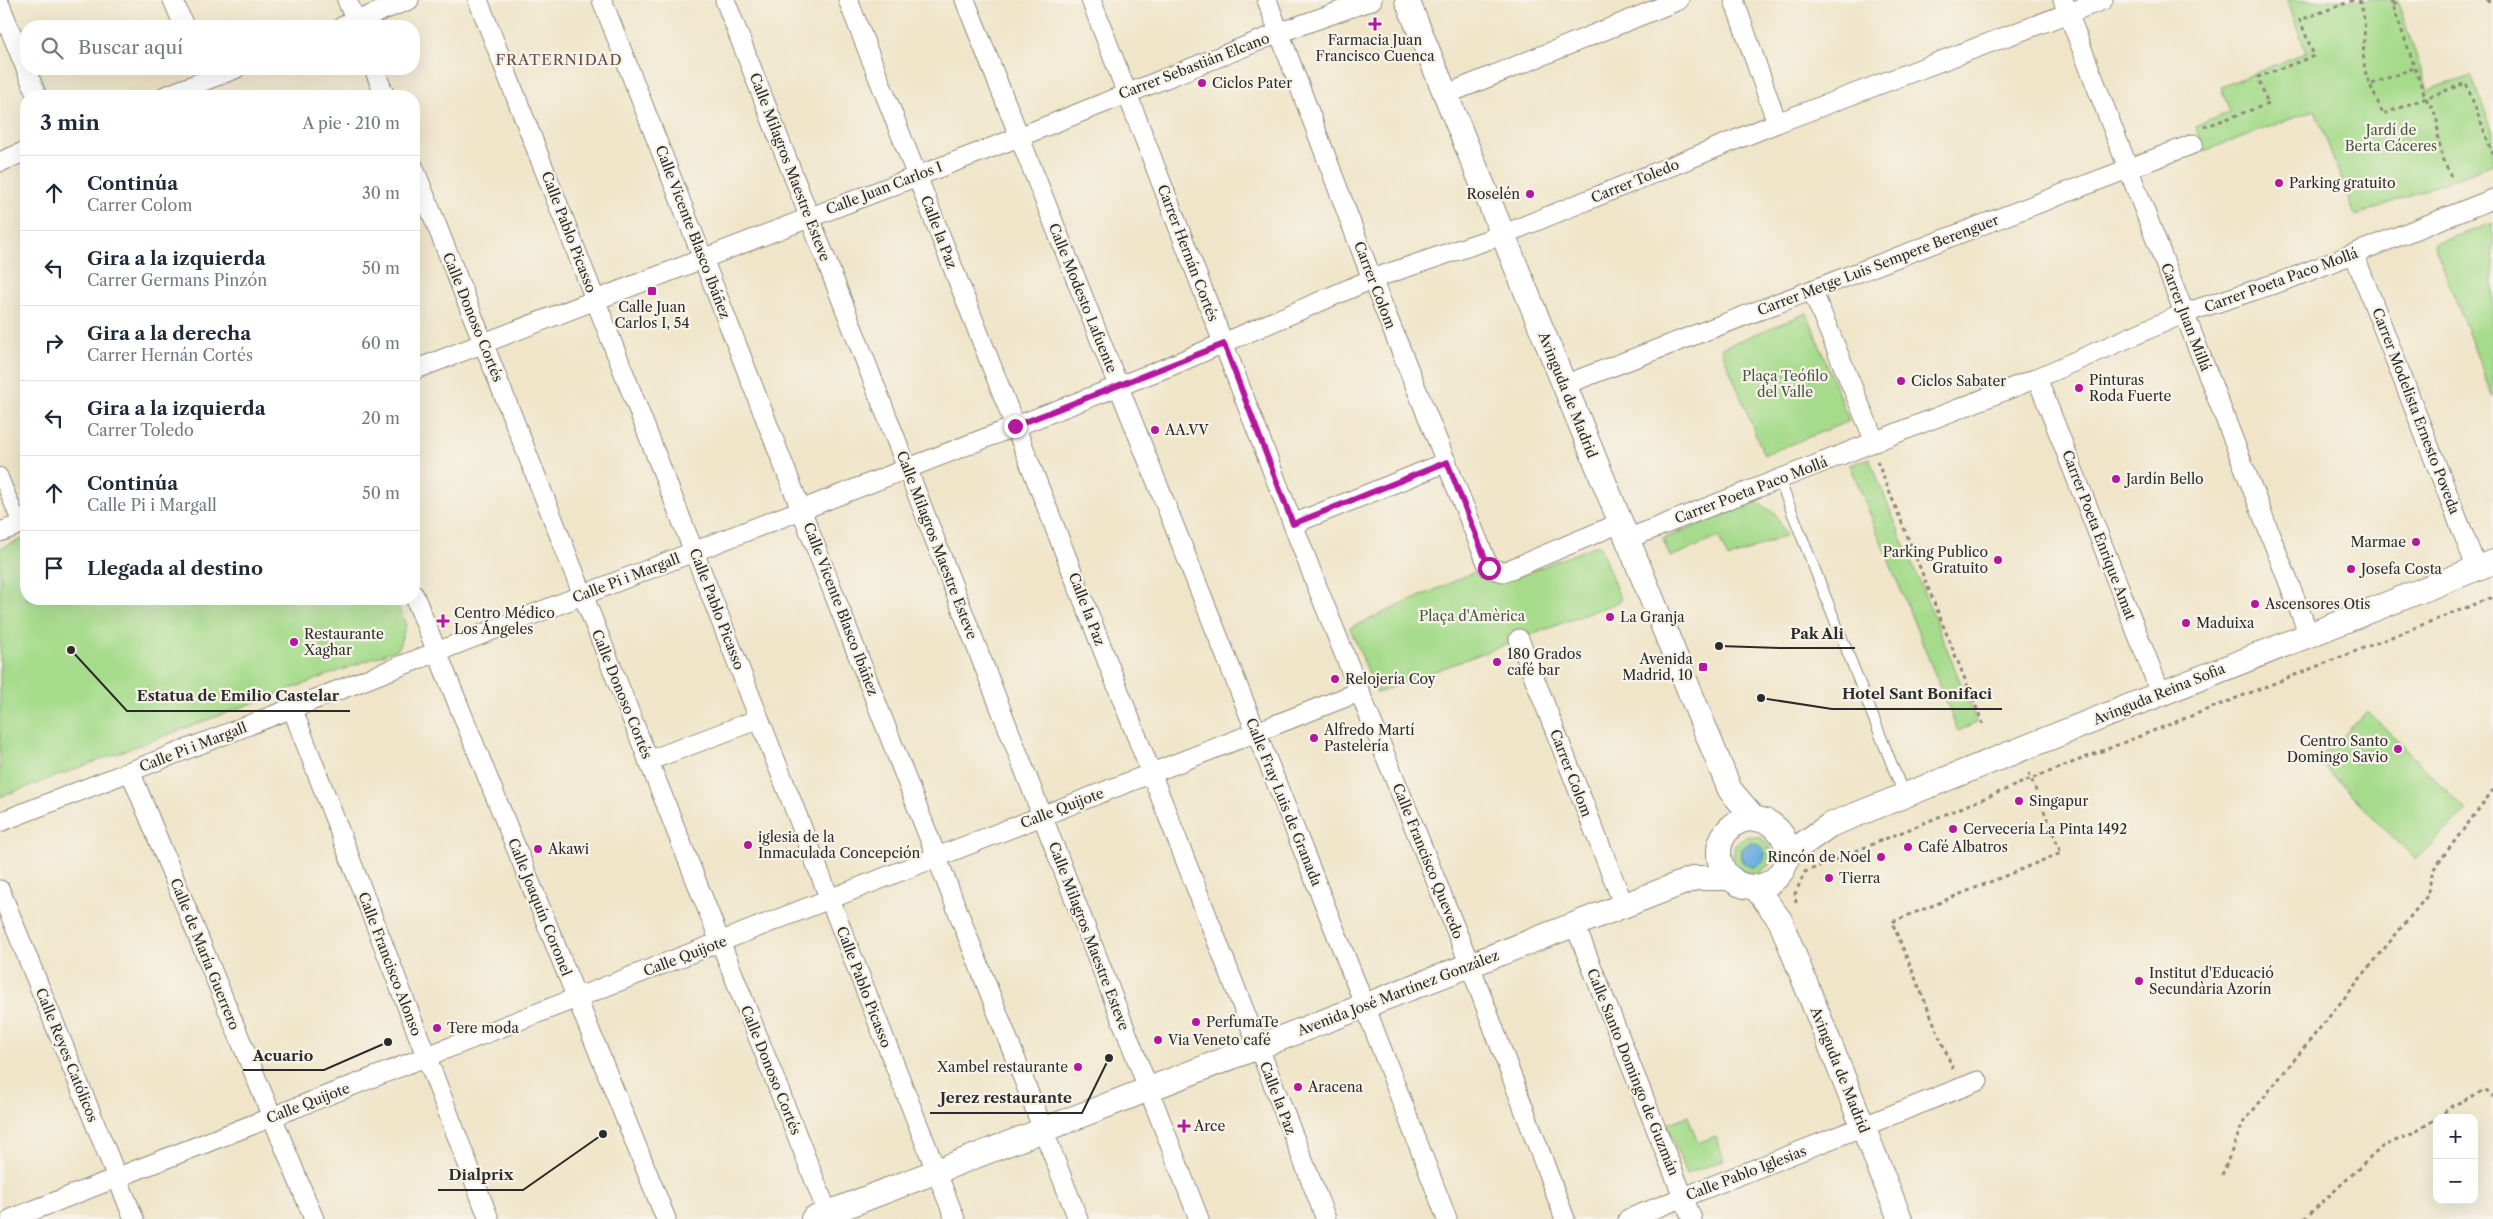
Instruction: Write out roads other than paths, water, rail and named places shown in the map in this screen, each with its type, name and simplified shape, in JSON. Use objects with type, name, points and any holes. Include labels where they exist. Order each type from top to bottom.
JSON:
[{"type":"street","points":[[173,0],[181,20]]},
{"type":"street","points":[[347,0],[351,20]]},
{"type":"street","points":[[363,20],[409,0]]},
{"type":"street","name":"Calle Pablo Picasso","points":[[478,0],[955,1219]]},
{"type":"street","name":"Calle Vicente Blasco Ibáñez","points":[[602,0],[1045,1130],[1078,1219]]},
{"type":"street","name":"Calle Milagros Maestre Esteve","points":[[725,0],[1199,1219]]},
{"type":"street","name":"Calle la Paz","points":[[848,0],[1326,1219]]},
{"type":"street","name":"Calle Modesto Lafuente","points":[[965,0],[1047,210],[1119,386]]},
{"type":"street","name":"Carrer Hernán Cortés","points":[[1091,0],[1318,589]]},
{"type":"street","name":"Carrer Colom","points":[[1267,0],[1281,32],[1372,279],[1489,568],[1504,572],[1623,531]]},
{"type":"street","name":"Carrer Sebastián Elcano","points":[[1019,137],[1281,32],[1372,0]]},
{"type":"street","name":"Avinguda de Madrid","points":[[1407,0],[1730,790],[1755,819]]},
{"type":"street","points":[[1447,94],[1679,0]]},
{"type":"street","points":[[1734,0],[1777,123]]},
{"type":"street","name":"Carrer Toledo","points":[[1168,367],[1372,279],[1502,235],[2066,7],[2103,0]]},
{"type":"street","points":[[0,6],[20,55]]},
{"type":"street","name":"Carrer Juan Millá","points":[[2066,7],[2309,635]]},
{"type":"street","points":[[28,75],[35,90]]},
{"type":"street","points":[[183,90],[222,75]]},
{"type":"street","points":[[376,75],[383,90]]},
{"type":"street","name":"Calle Juan Carlos I","points":[[420,368],[702,257],[1019,137]]},
{"type":"street","name":"Carrer Metge Luis Sempere Berenguer","points":[[1564,385],[2129,169],[2194,137]]},
{"type":"street","points":[[0,162],[20,154]]},
{"type":"street","name":"Calle Donoso Cortés","points":[[420,183],[720,942],[824,1217]]},
{"type":"street","name":"Carrer Poeta Paco Mollá","points":[[1623,531],[1779,479],[1876,451],[2185,314],[2289,279],[2493,199]]},
{"type":"street","name":"Carrer Modelista Ernesto Poveda","points":[[2354,254],[2485,566]]},
{"type":"street","points":[[1812,290],[1876,451]]},
{"type":"street","name":"Calle Pi i Margall","points":[[0,822],[1168,367]]},
{"type":"street","name":"Carrer Poeta Enrique Amat","points":[[2037,378],[2161,694]]},
{"type":"street","name":"Calle Fray Luis de Granada","points":[[1119,386],[1365,1006],[1447,1219]]},
{"type":"street","points":[[1293,524],[1447,462]]},
{"type":"street","points":[[0,475],[20,517]]},
{"type":"street","points":[[0,532],[20,524]]},
{"type":"street","name":"Avinguda Reina Sofia","points":[[1787,855],[1825,827],[2485,566]]},
{"type":"street","name":"Calle Francisco Quevedo","points":[[1318,589],[1470,966],[1565,1219]]},
{"type":"street","name":"Calle Joaquín Coronel","points":[[418,605],[666,1219]]},
{"type":"street","name":"Carrer Colom","points":[[1519,639],[1624,906]]},
{"type":"street","name":"Calle Quijote","points":[[10,1219],[1359,692]]},
{"type":"street","name":"Calle Francisco Alonso","points":[[292,708],[489,1219]]},
{"type":"street","points":[[648,761],[760,719]]},
{"type":"street","name":"Calle de María Guerrero","points":[[130,771],[314,1219]]},
{"type":"street","name":"Avinguda de Madrid","points":[[1729,829],[1730,790]]},
{"type":"street","points":[[1755,819],[1768,822],[1779,830],[1785,841],[1787,855],[1784,868],[1778,876],[1768,884],[1755,887],[1743,885],[1731,878],[1722,866],[1719,854],[1721,841],[1729,829],[1740,822],[1755,819]]},
{"type":"street","name":"Avinguda Reina Sofia","points":[[1779,830],[1825,827]]},
{"type":"street","points":[[1695,878],[1719,854]]},
{"type":"street","name":"Avinguda de Madrid","points":[[1778,876],[1863,1128],[1900,1219]]},
{"type":"street","points":[[1695,878],[1731,878]]},
{"type":"street","name":"Avenida José Martínez González","points":[[824,1217],[937,1171],[1695,878]]},
{"type":"street","name":"Avinguda de Madrid","points":[[1755,887],[1789,913]]},
{"type":"street","name":"Calle Reyes Católicos","points":[[0,890],[134,1219]]},
{"type":"street","name":"Calle Santo Domingo de Guzmán","points":[[1575,925],[1692,1219]]},
{"type":"street","name":"Calle Pablo Iglesias","points":[[1628,1219],[1969,1085]]},
{"type":"lane","points":[[1779,479],[1904,795]]},
{"type":"water","points":[[1753,843],[1762,846],[1765,855],[1762,864],[1753,867],[1744,864],[1741,855],[1744,846]]},
{"type":"place","name":"Farmacia Juan Francisco Cuenca","points":[[1375,24]]},
{"type":"place","name":"Ciclos Pater","points":[[1202,83]]},
{"type":"place","name":"Parking gratuito","points":[[2279,183]]},
{"type":"place","name":"Roselén","points":[[1530,194]]},
{"type":"place","name":"Calle Juan Carlos I, 54","points":[[652,291]]},
{"type":"place","name":"Ciclos Sabater","points":[[1901,381]]},
{"type":"place","name":"Pinturas Roda Fuerte","points":[[2079,388]]},
{"type":"place","name":"AA.VV","points":[[1155,430]]},
{"type":"place","name":"Jardín Bello","points":[[2116,479]]},
{"type":"place","name":"Marmae","points":[[2416,542]]},
{"type":"place","name":"Parking Publico Gratuito","points":[[1998,560]]},
{"type":"place","name":"Josefa Costa","points":[[2351,569]]},
{"type":"place","name":"Ascensores Otis","points":[[2255,604]]},
{"type":"place","name":"La Granja","points":[[1610,617]]},
{"type":"place","name":"Centro Médico Los Ángeles","points":[[443,621]]},
{"type":"place","name":"Maduixa","points":[[2186,623]]},
{"type":"place","name":"Restaurante Xaghar","points":[[294,642]]},
{"type":"place","name":"Pak Ali","points":[[1719,646]]},
{"type":"place","name":"Estatua de Emilio Castelar","points":[[71,650]]},
{"type":"place","name":"180 Grados café bar","points":[[1497,662]]},
{"type":"place","name":"Avenida Madrid, 10","points":[[1703,667]]},
{"type":"place","name":"Relojería Coy","points":[[1335,679]]},
{"type":"place","name":"Hotel Sant Bonifaci","points":[[1761,698]]},
{"type":"place","name":"Alfredo Martí Pastelería","points":[[1314,738]]},
{"type":"place","name":"Centro Santo Domingo Savio","points":[[2398,749]]},
{"type":"place","name":"Singapur","points":[[2019,801]]},
{"type":"place","name":"Cervecería La Pinta 1492","points":[[1953,829]]},
{"type":"place","name":"iglesia de la Inmaculada Concepción","points":[[748,845]]},
{"type":"place","name":"Café Albatros","points":[[1908,847]]},
{"type":"place","name":"Akawi","points":[[538,849]]},
{"type":"place","name":"Rincón de Noel","points":[[1881,857]]},
{"type":"place","name":"Tierra","points":[[1829,878]]},
{"type":"place","name":"Institut d'Educació Secundària Azorín","points":[[2139,981]]},
{"type":"place","name":"PerfumaTe","points":[[1196,1022]]},
{"type":"place","name":"Tere moda","points":[[437,1028]]},
{"type":"place","name":"Via Veneto café","points":[[1158,1040]]},
{"type":"place","name":"Acuario","points":[[388,1042]]},
{"type":"place","name":"Jerez restaurante","points":[[1109,1058]]},
{"type":"place","name":"Xambel restaurante","points":[[1078,1067]]},
{"type":"place","name":"Aracena","points":[[1298,1087]]},
{"type":"place","name":"Arce","points":[[1184,1126]]},
{"type":"place","name":"Dialprix","points":[[603,1134]]},
{"type":"district","name":"FRATERNIDAD","points":[[559,59]]},
{"type":"park label","name":"Jardí de Berta Cáceres","points":[[2391,138]]},
{"type":"park label","name":"Plaça Teófilo del Valle","points":[[1785,384]]},
{"type":"park label","name":"Plaça d'Amèrica","points":[[1472,616]]}]
